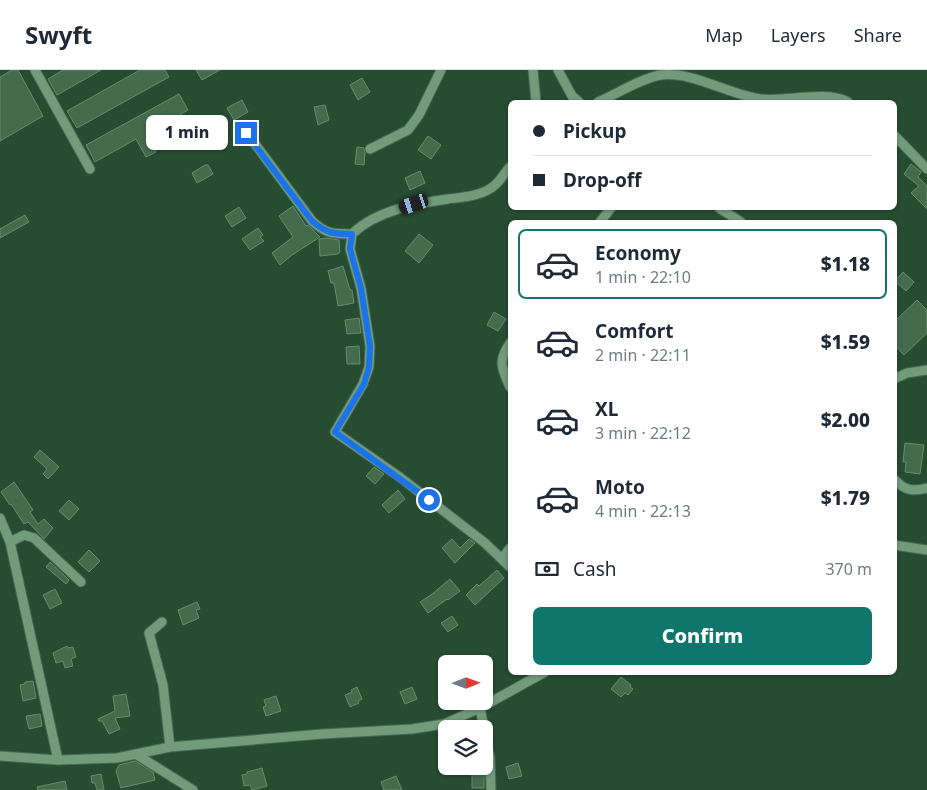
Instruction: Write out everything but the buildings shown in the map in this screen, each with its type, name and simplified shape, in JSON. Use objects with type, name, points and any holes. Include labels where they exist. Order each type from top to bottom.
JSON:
[{"type":"street","points":[[35,70],[90,169]]},
{"type":"street","points":[[370,149],[408,130],[419,115],[441,70]]},
{"type":"street","points":[[533,70],[536,100]]},
{"type":"street","points":[[558,70],[572,96],[577,100]]},
{"type":"street","points":[[602,100],[645,80],[661,75],[681,76],[760,99],[788,100],[821,97],[844,100]]},
{"type":"street","points":[[246,133],[312,221],[322,230],[334,234],[352,234]]},
{"type":"street","points":[[897,138],[927,168]]},
{"type":"street","points":[[508,170],[495,186],[476,195],[414,204],[362,224],[352,234],[350,249],[361,288],[370,346],[369,367],[364,384],[335,432],[401,478],[485,544],[508,565]]},
{"type":"street","points":[[602,220],[609,210]]},
{"type":"street","points":[[722,210],[738,220]]},
{"type":"street","points":[[508,346],[502,355],[503,371],[508,382]]},
{"type":"street","points":[[897,378],[907,373],[927,370]]},
{"type":"street","points":[[897,481],[903,488],[917,490],[927,488]]},
{"type":"street","points":[[0,518],[10,542],[58,760]]},
{"type":"street","points":[[10,542],[24,535],[34,538],[80,582]]},
{"type":"street","points":[[897,545],[927,550]]},
{"type":"street","points":[[502,559],[508,551]]},
{"type":"street","points":[[162,622],[150,632],[162,685],[170,747]]},
{"type":"street","points":[[493,701],[539,675]]},
{"type":"street","points":[[0,756],[58,760],[116,758],[170,747],[322,734],[412,729],[444,724],[476,710]]},
{"type":"street","points":[[480,710],[490,758],[491,790]]},
{"type":"street","points":[[137,755],[193,790]]},
{"type":"route","points":[[246,133],[312,221],[322,230],[334,234],[352,234],[350,249],[361,288],[370,346],[369,367],[364,384],[335,432],[429,500]]}]
